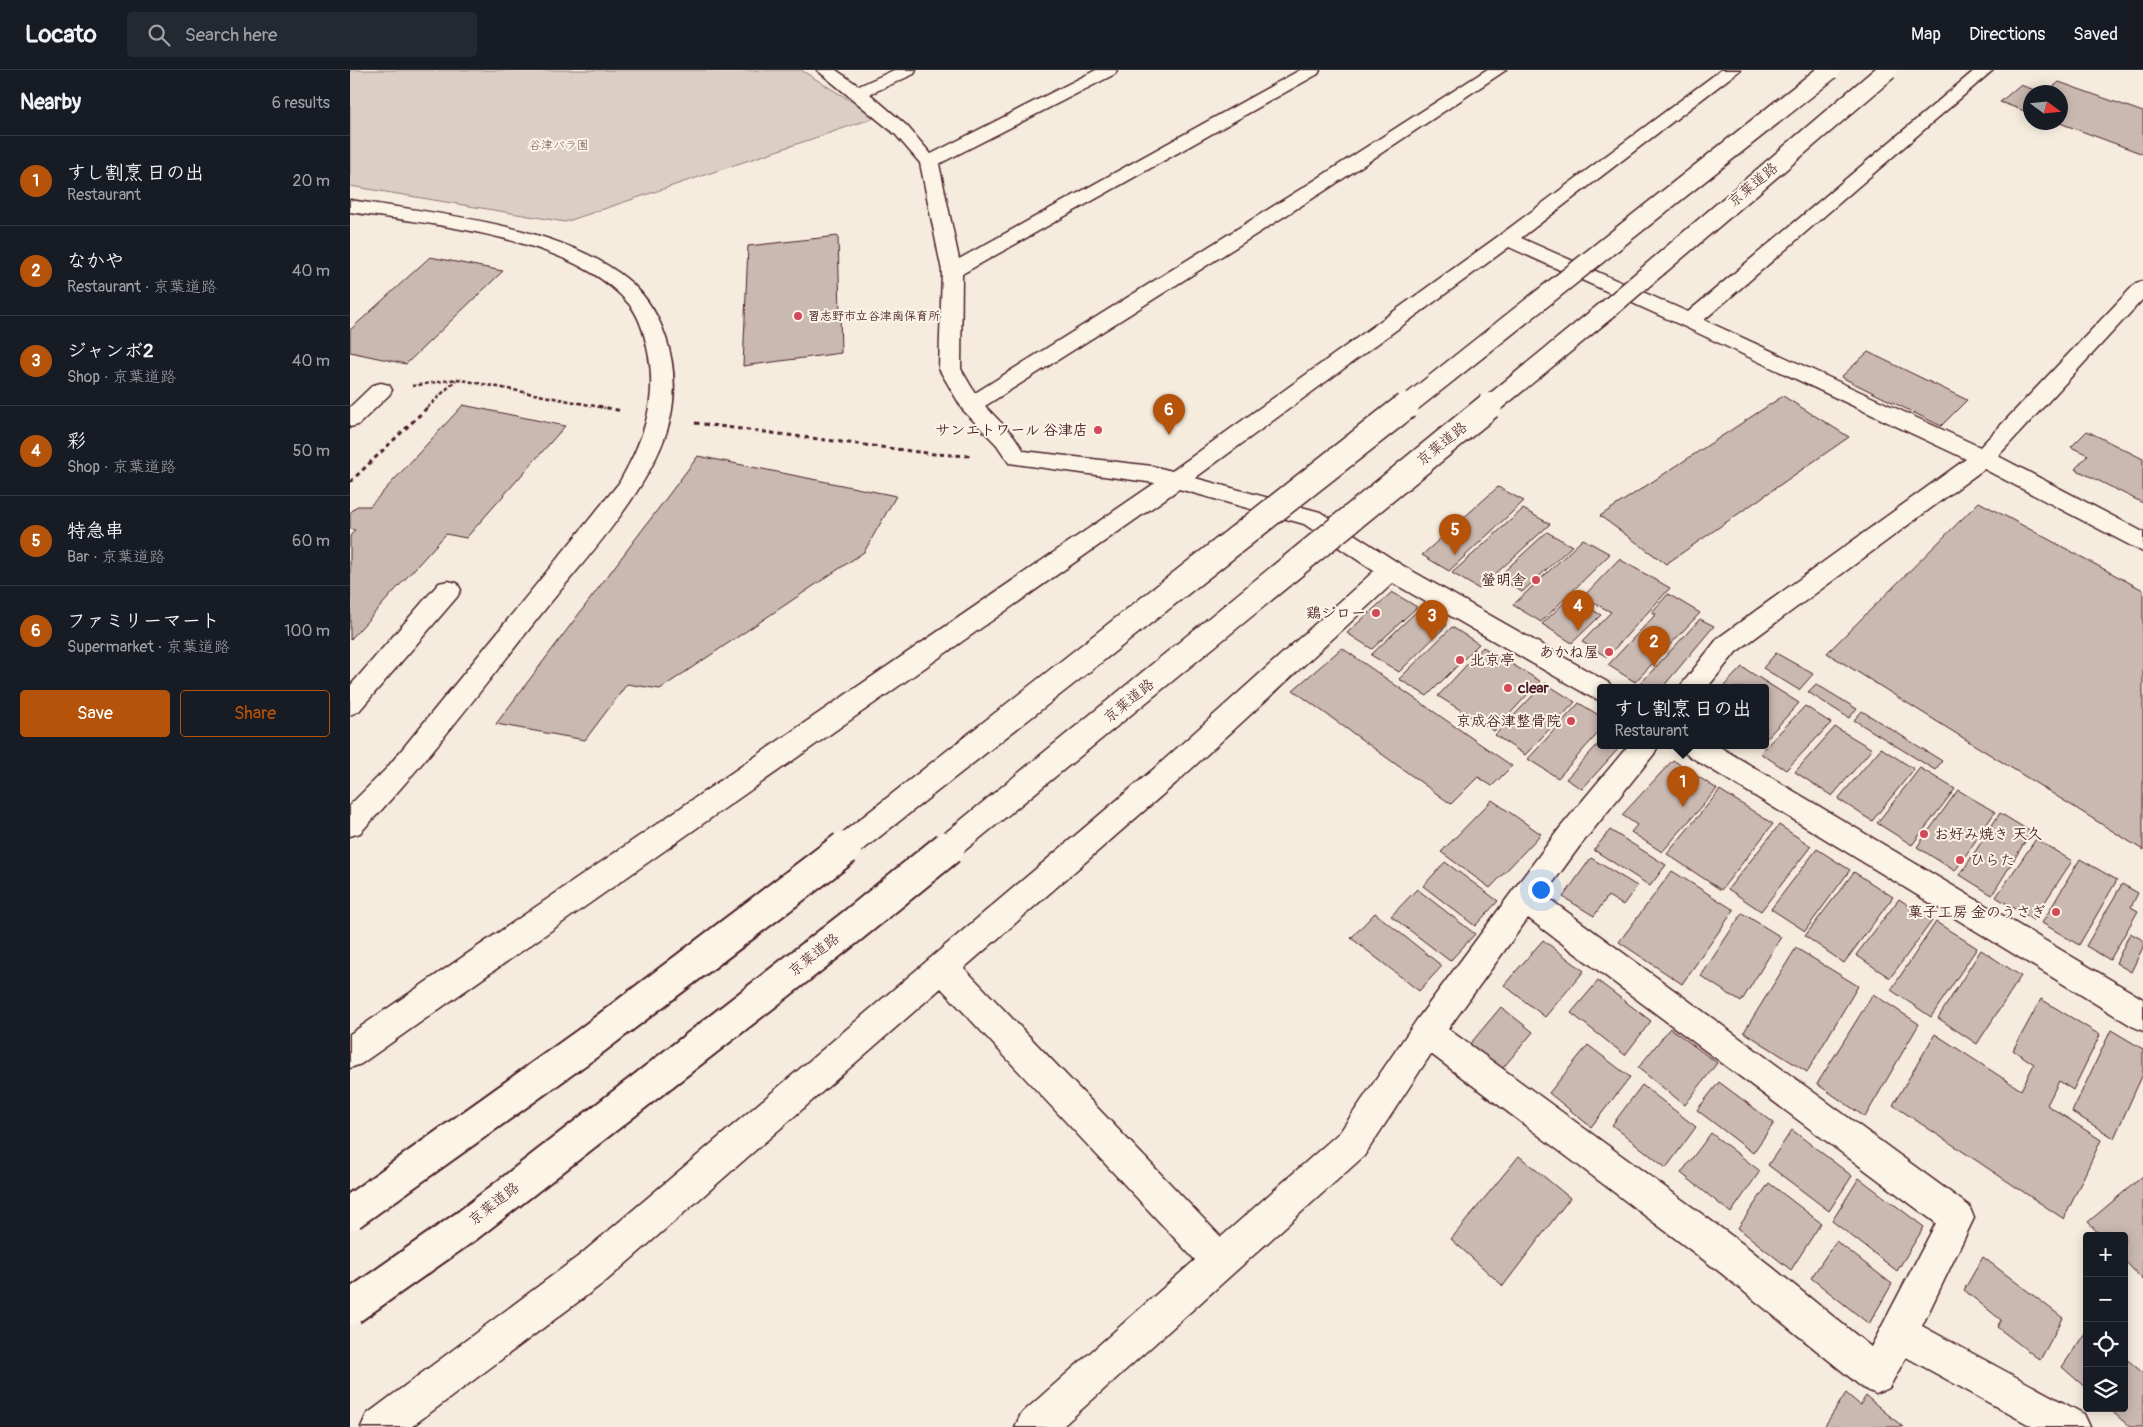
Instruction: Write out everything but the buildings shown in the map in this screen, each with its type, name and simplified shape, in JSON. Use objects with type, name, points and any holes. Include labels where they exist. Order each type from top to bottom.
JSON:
[{"type":"main road","points":[[825,70],[858,93],[901,130],[929,162],[952,271],[950,369],[971,405],[1005,440],[1017,458],[1143,472],[1177,479],[1312,518],[1391,570],[1597,688]]},
{"type":"main road","points":[[858,93],[908,70]]},
{"type":"main road","points":[[929,162],[1109,70]]},
{"type":"main road","points":[[952,271],[1312,70]]},
{"type":"main road","points":[[350,1053],[1177,479],[1506,239],[1732,70]]},
{"type":"main road","points":[[350,1213],[436,1154],[807,878],[1117,636],[1830,70]]},
{"type":"main road","name":"京葉道路","points":[[350,1308],[468,1225],[852,926],[1608,308],[1888,70]]},
{"type":"main road","points":[[1690,321],[1985,70]]},
{"type":"main road","points":[[971,405],[1320,186],[1495,71]]},
{"type":"main road","points":[[350,206],[496,230],[545,244],[573,256],[606,274],[636,299],[652,326],[663,370],[660,419],[650,450],[628,488],[396,777],[350,824]]},
{"type":"main road","points":[[1506,239],[1690,321],[1983,458],[2143,543]]},
{"type":"main road","points":[[1695,684],[1727,645],[1983,458],[2143,287]]},
{"type":"main road","points":[[350,420],[381,390]]},
{"type":"main road","points":[[380,1427],[592,1268],[1166,775],[1391,570]]},
{"type":"main road","points":[[350,704],[448,590]]},
{"type":"main road","points":[[1034,1427],[1352,1144],[1428,1032],[1525,898],[1569,838],[1642,749]]},
{"type":"main road","points":[[1701,749],[2143,1016]]},
{"type":"main road","points":[[1428,1032],[1734,1260],[1876,1375],[1956,1218],[1525,898]]},
{"type":"main road","points":[[942,967],[1220,1261]]},
{"type":"main road","points":[[1899,1333],[2072,1427]]},
{"type":"path","points":[[350,482],[457,379]]},
{"type":"path","points":[[381,390],[457,379],[660,419],[934,454],[1017,458]]},
{"type":"green space","name":"谷津バラ園","points":[[350,70],[801,70],[877,117],[565,222],[350,186]]},
{"type":"place","name":"習志野市立谷津南保育所","points":[[798,316]]},
{"type":"place","name":"サンエトワール 谷津店","points":[[1098,430]]},
{"type":"place","name":"ファミリーマート","points":[[1169,435]]},
{"type":"place","name":"特急串","points":[[1455,555]]},
{"type":"place","name":"螢明舎","points":[[1536,580]]},
{"type":"place","name":"鶏ジロー","points":[[1376,613]]},
{"type":"place","name":"彩","points":[[1578,631]]},
{"type":"place","name":"ジャンボ2","points":[[1432,641]]},
{"type":"place","name":"あかね屋","points":[[1609,652]]},
{"type":"place","name":"北京亭","points":[[1460,660]]},
{"type":"place","name":"なかや","points":[[1654,667]]},
{"type":"place","name":"clear","points":[[1508,688]]},
{"type":"place","name":"京成谷津整骨院","points":[[1571,721]]},
{"type":"place","name":"すし割烹 日の出","points":[[1683,807]]},
{"type":"place","name":"お好み焼き 天久","points":[[1924,834]]},
{"type":"place","name":"ひらた","points":[[1960,860]]},
{"type":"place","name":"菓子工房 金のうさぎ","points":[[2056,912]]}]
